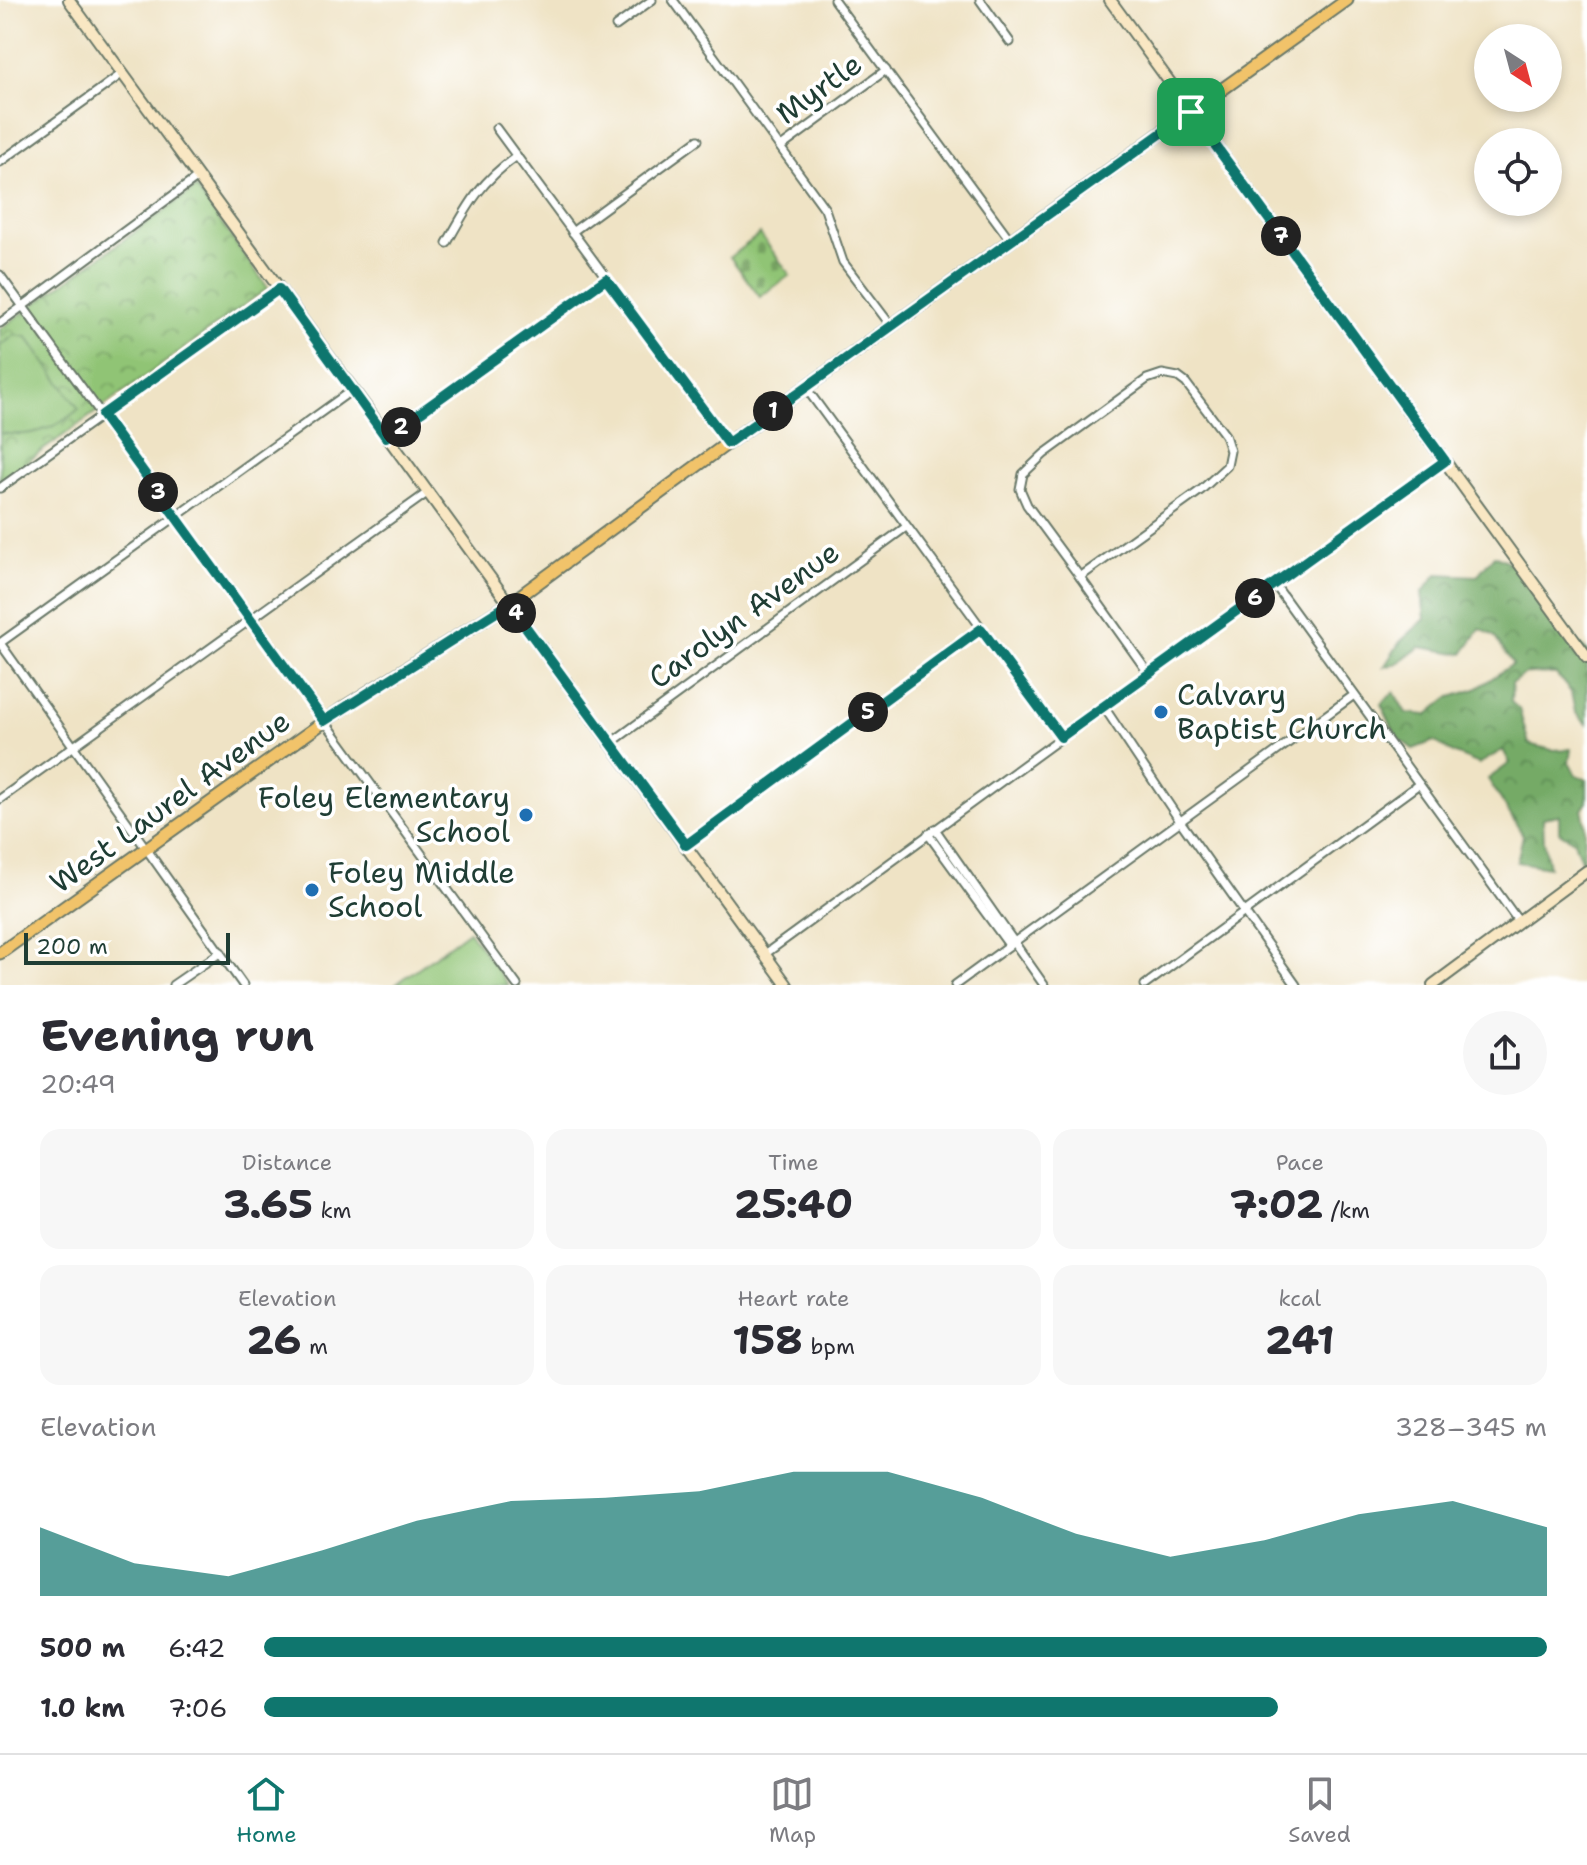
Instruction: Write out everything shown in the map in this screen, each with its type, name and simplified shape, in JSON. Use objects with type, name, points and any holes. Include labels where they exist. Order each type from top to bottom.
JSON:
[{"type":"main road","name":"West Laurel Avenue","points":[[0,953],[324,721],[509,604],[728,443],[1347,0]]},
{"type":"street","points":[[69,0],[785,984]]},
{"type":"street","points":[[616,26],[652,0]]},
{"type":"street","points":[[673,0],[829,215],[836,247],[848,269],[892,327]]},
{"type":"street","points":[[834,0],[1011,241]]},
{"type":"street","points":[[980,0],[1010,42]]},
{"type":"street","points":[[1110,0],[1587,657]]},
{"type":"street","name":"Myrtle","points":[[781,147],[886,70]]},
{"type":"street","points":[[0,162],[123,73]]},
{"type":"street","points":[[496,128],[728,443]]},
{"type":"street","points":[[572,232],[698,140]]},
{"type":"street","points":[[447,243],[477,190],[517,156]]},
{"type":"street","points":[[0,323],[198,177]]},
{"type":"street","points":[[0,275],[517,985]]},
{"type":"street","points":[[386,437],[606,279]]},
{"type":"street","points":[[0,488],[279,289]]},
{"type":"street","points":[[1080,577],[1201,490],[1227,466],[1230,451],[1225,435],[1178,377],[1162,374],[1147,379],[1044,454],[1023,474],[1020,489],[1027,505],[1149,674]]},
{"type":"street","points":[[806,388],[1061,737]]},
{"type":"street","points":[[243,985],[0,643],[352,390]]},
{"type":"street","points":[[765,954],[1445,461]]},
{"type":"street","points":[[0,799],[427,493]]},
{"type":"street","name":"Carolyn Avenue","points":[[611,743],[906,527]]},
{"type":"street","points":[[1275,585],[1519,922]]},
{"type":"street","points":[[686,845],[981,629]]},
{"type":"street","points":[[955,985],[1354,695]]},
{"type":"street","points":[[1104,707],[1296,985]]},
{"type":"street","points":[[1145,985],[1419,784]]},
{"type":"street","points":[[931,831],[1044,985]]},
{"type":"street","points":[[1437,984],[1587,871]]},
{"type":"street","points":[[173,985],[221,952]]},
{"type":"green space","points":[[196,188],[268,288],[0,481],[0,329]]},
{"type":"green space","points":[[760,234],[790,275],[760,297],[730,257]]},
{"type":"green space","points":[[15,335],[27,337],[79,409],[52,427],[32,433],[0,433],[0,346]]},
{"type":"green space","points":[[1494,555],[1513,564],[1559,627],[1587,651],[1587,725],[1575,712],[1571,692],[1556,674],[1526,673],[1512,683],[1511,702],[1519,709],[1529,744],[1552,750],[1571,749],[1569,763],[1576,775],[1587,779],[1587,802],[1582,810],[1585,836],[1582,863],[1574,841],[1559,832],[1559,815],[1543,818],[1549,867],[1517,862],[1523,835],[1488,779],[1510,763],[1503,750],[1479,764],[1434,741],[1413,749],[1397,737],[1381,704],[1394,692],[1406,713],[1427,715],[1448,698],[1476,689],[1513,664],[1493,635],[1480,629],[1463,654],[1420,647],[1398,663],[1384,667],[1400,642],[1425,619],[1422,593],[1437,574],[1477,576]]},
{"type":"green space","points":[[469,931],[508,985],[395,985]]},
{"type":"place","name":"Calvary Baptist Church","points":[[1161,712]]},
{"type":"place","name":"Foley Elementary School","points":[[526,815]]},
{"type":"place","name":"Foley Middle School","points":[[312,890]]},
{"type":"route","points":[[1191,112],[1445,461],[1061,737],[981,629],[686,845],[509,604],[324,721],[102,415],[279,289],[386,437],[606,279],[728,443],[1191,112]]}]
